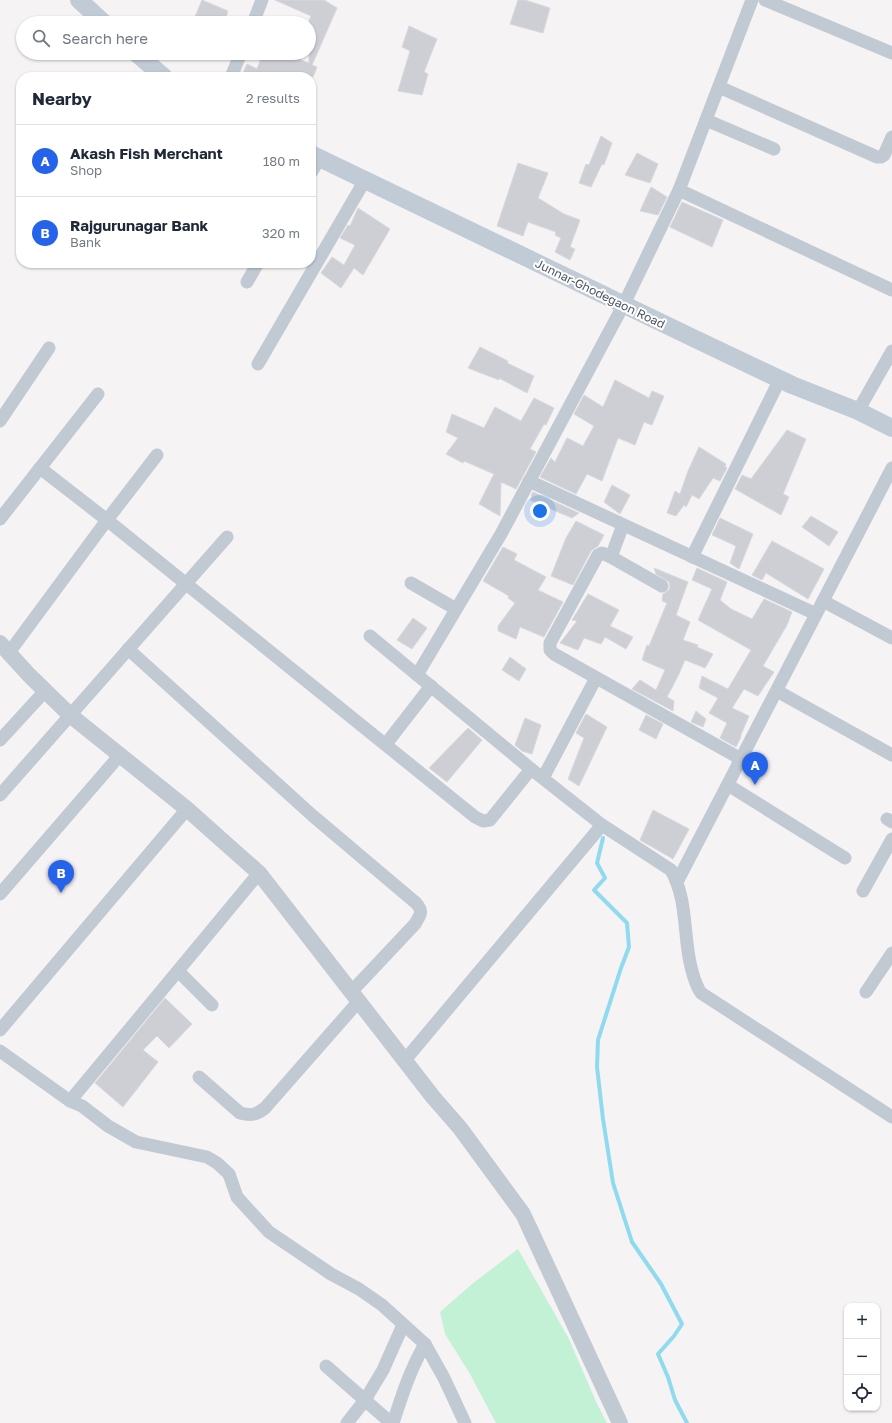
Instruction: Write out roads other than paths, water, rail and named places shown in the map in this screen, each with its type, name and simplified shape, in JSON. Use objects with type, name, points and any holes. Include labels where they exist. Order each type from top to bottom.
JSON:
[{"type":"main road","points":[[79,0],[96,16]]},
{"type":"main road","points":[[144,60],[158,72]]},
{"type":"main road","name":"Junnar-Ghodegaon Road","points":[[316,156],[780,379],[858,411],[892,428]]},
{"type":"street","points":[[256,16],[262,0]]},
{"type":"street","points":[[417,675],[501,534],[624,304],[679,190],[752,0]]},
{"type":"street","points":[[765,0],[892,53]]},
{"type":"street","points":[[233,72],[238,60]]},
{"type":"street","points":[[719,87],[877,157],[884,155],[892,137]]},
{"type":"street","points":[[706,120],[774,149]]},
{"type":"street","points":[[316,264],[365,180]]},
{"type":"street","points":[[679,190],[892,290]]},
{"type":"street","points":[[247,282],[255,268]]},
{"type":"street","points":[[258,364],[314,268]]},
{"type":"street","points":[[0,421],[50,348]]},
{"type":"street","points":[[858,411],[892,352]]},
{"type":"street","points":[[692,557],[780,379]]},
{"type":"street","points":[[0,520],[98,394]]},
{"type":"street","points":[[157,455],[4,648],[70,715],[187,809],[259,873],[354,997],[433,1097],[460,1128],[523,1214],[620,1423]]},
{"type":"street","points":[[40,468],[483,821],[490,820],[531,768]]},
{"type":"street","points":[[677,882],[892,468]]},
{"type":"street","points":[[529,481],[816,614]]},
{"type":"street","points":[[611,557],[623,525]]},
{"type":"street","points":[[0,794],[226,537]]},
{"type":"street","points":[[662,586],[611,557],[602,553],[598,555],[550,643],[550,650],[554,654],[741,760]]},
{"type":"street","points":[[411,582],[456,609]]},
{"type":"street","points":[[823,601],[892,638]]},
{"type":"street","points":[[370,636],[602,825],[671,870],[677,882],[682,900],[688,954],[695,985],[701,993],[891,1113]]},
{"type":"street","points":[[128,649],[313,816],[421,908],[421,914],[415,924],[265,1108],[255,1115],[240,1113],[199,1077]]},
{"type":"street","points":[[543,778],[596,678]]},
{"type":"street","points":[[386,744],[431,686]]},
{"type":"street","points":[[0,740],[45,691]]},
{"type":"street","points":[[776,691],[892,755]]},
{"type":"street","points":[[0,894],[120,755]]},
{"type":"street","points":[[728,785],[845,858]]},
{"type":"street","points":[[0,1030],[187,809]]},
{"type":"street","points":[[405,1060],[602,825]]},
{"type":"street","points":[[862,891],[892,839]]},
{"type":"street","points":[[70,1101],[259,873]]},
{"type":"street","points":[[866,992],[892,953]]},
{"type":"street","points":[[178,971],[212,1005]]},
{"type":"street","points":[[0,1051],[70,1101],[82,1106],[108,1126],[136,1142],[207,1157],[217,1163],[229,1174],[237,1197],[269,1232],[331,1274],[359,1289],[382,1305],[425,1344],[444,1378],[465,1423]]},
{"type":"street","points":[[348,1423],[383,1370],[403,1325]]},
{"type":"street","points":[[326,1366],[392,1423],[415,1361],[425,1344]]},
{"type":"waterway","points":[[603,838],[597,863],[605,878],[594,890],[627,923],[629,947],[598,1040],[597,1067],[603,1119],[613,1183],[632,1242],[661,1284],[682,1324],[674,1336],[658,1354],[668,1377],[675,1400],[687,1423]]},
{"type":"place","name":"Akash Fish Merchant","points":[[755,785]]},
{"type":"place","name":"Rajgurunagar Bank","points":[[61,893]]}]
